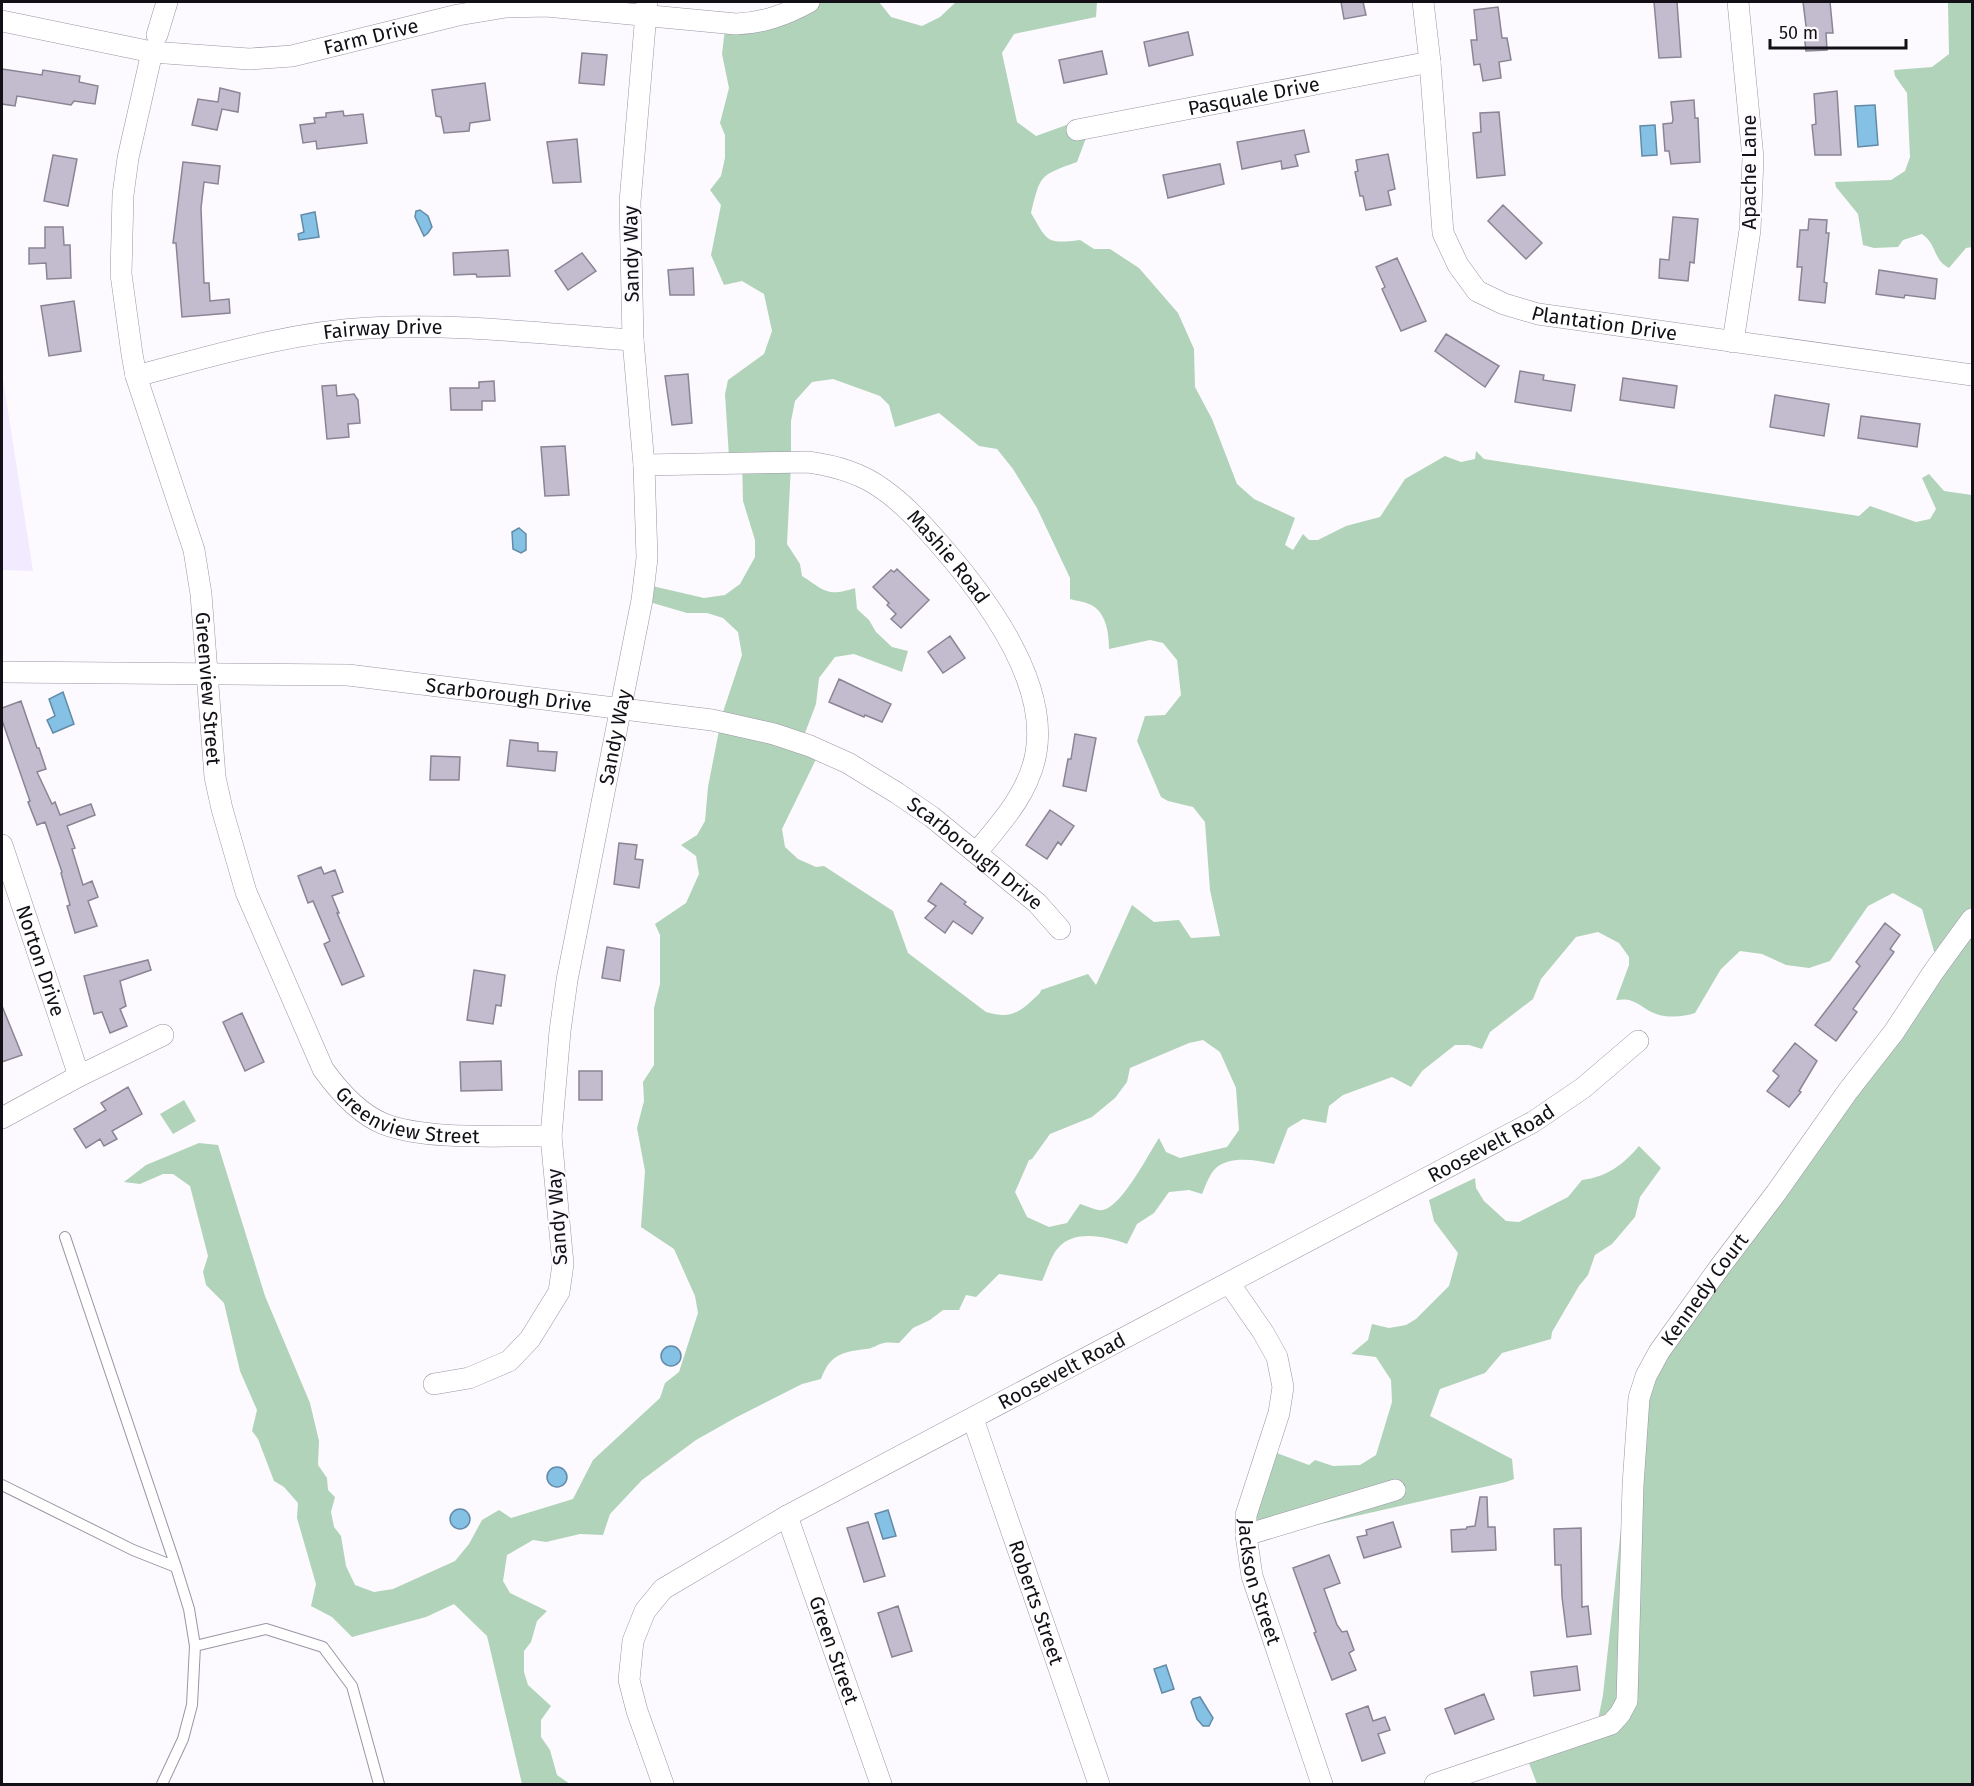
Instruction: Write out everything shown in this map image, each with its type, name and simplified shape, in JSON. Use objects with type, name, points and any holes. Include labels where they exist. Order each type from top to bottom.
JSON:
[{"type":"street","name":"Greenview Street","points":[[167,2],[154,44],[128,158],[121,230],[121,274],[136,376],[194,550],[201,594],[215,777],[246,892],[323,1069],[338,1090],[363,1111],[383,1124],[436,1134],[551,1136]]},
{"type":"street","name":"Farm Drive","points":[[2,21],[154,44],[232,59],[292,56],[458,15],[506,7],[646,8],[717,22],[751,23],[776,18],[809,2]]},
{"type":"street","name":"Plantation Drive","points":[[1423,2],[1443,233],[1458,265],[1478,291],[1504,304],[1538,314],[1972,375]]},
{"type":"street","name":"Apache Lane","points":[[1733,342],[1750,230],[1753,158],[1738,2]]},
{"type":"street","name":"Sandy Way","points":[[434,1384],[469,1378],[509,1360],[530,1338],[559,1292],[563,1264],[551,1136],[560,1031],[567,980],[642,600],[646,558],[644,465],[633,340],[630,202],[646,8]]},
{"type":"street","name":"Pasquale Drive","points":[[1077,130],[1430,62]]},
{"type":"street","name":"Fairway Drive","points":[[136,376],[286,339],[367,328],[432,327],[633,340]]},
{"type":"street","name":"Mashie Road","points":[[644,465],[808,462],[834,466],[858,474],[884,489],[909,510],[962,569],[992,612],[1025,676],[1032,698],[1037,736],[1031,772],[1023,790],[1013,807],[976,853]]},
{"type":"street","name":"Scarborough Drive","points":[[2,672],[348,675],[712,720],[774,734],[810,746],[848,763],[897,793],[932,817],[1037,903],[1060,929]]},
{"type":"street","name":"Norton Drive","points":[[2,845],[6,871],[79,1076]]},
{"type":"street","name":"Kennedy Court","points":[[1436,1784],[1611,1724],[1620,1714],[1627,1701],[1633,1485],[1639,1398],[1646,1376],[1659,1352],[1848,1091],[1894,1032],[1972,919]]},
{"type":"street","points":[[2,1118],[79,1076],[163,1035]]},
{"type":"street","name":"Roosevelt Road","points":[[663,1785],[637,1711],[629,1680],[633,1641],[645,1611],[663,1589],[787,1516],[1533,1122],[1583,1088],[1638,1041]]},
{"type":"street","name":"Jackson Street","points":[[1229,1283],[1263,1332],[1277,1357],[1283,1387],[1279,1413],[1246,1515],[1246,1535],[1252,1576],[1322,1785]]},
{"type":"street","name":"Roberts Street","points":[[973,1419],[1099,1785]]},
{"type":"street","points":[[1246,1535],[1395,1490]]},
{"type":"street","name":"Green Street","points":[[787,1516],[881,1785]]},
{"type":"lane","points":[[65,1237],[189,1609],[195,1646],[192,1705],[183,1740],[162,1785]]},
{"type":"lane","points":[[2,1485],[133,1550],[176,1568]]},
{"type":"lane","points":[[195,1646],[266,1629],[323,1647],[352,1686],[380,1785]]},
{"type":"shaded area","points":[[2,373],[33,571],[2,570]]},
{"type":"green space","points":[[802,2],[879,2],[891,17],[922,26],[940,17],[956,2],[1097,2],[1096,17],[1014,34],[1002,53],[1017,122],[1036,136],[1072,123],[1092,122],[1077,162],[1055,170],[1044,178],[1037,191],[1031,213],[1049,239],[1060,242],[1080,240],[1094,249],[1110,249],[1139,268],[1178,313],[1194,349],[1195,387],[1212,419],[1237,484],[1254,499],[1295,518],[1285,545],[1293,550],[1303,534],[1309,540],[1318,540],[1346,526],[1380,517],[1405,479],[1445,456],[1461,462],[1475,459],[1476,451],[1484,459],[1859,516],[1870,506],[1916,522],[1930,519],[1936,509],[1922,478],[1929,474],[1944,491],[1972,495],[1972,1784],[1537,1784],[1524,1750],[1598,1720],[1603,1695],[1628,1464],[1657,1370],[1937,962],[1922,909],[1893,893],[1868,906],[1830,961],[1809,968],[1786,965],[1762,954],[1740,951],[1721,969],[1695,1013],[1681,1016],[1656,1014],[1633,1001],[1616,1000],[1629,965],[1629,957],[1619,943],[1598,932],[1576,937],[1541,979],[1533,999],[1490,1032],[1482,1049],[1469,1045],[1455,1045],[1422,1071],[1411,1087],[1392,1077],[1343,1095],[1329,1106],[1326,1123],[1303,1119],[1288,1128],[1274,1164],[1235,1160],[1215,1169],[1202,1194],[1189,1190],[1169,1192],[1154,1213],[1137,1224],[1127,1244],[1092,1236],[1066,1241],[1056,1250],[1042,1281],[999,1274],[976,1297],[966,1295],[959,1310],[943,1310],[930,1320],[913,1328],[899,1343],[884,1343],[843,1353],[828,1365],[821,1379],[802,1384],[696,1440],[642,1480],[610,1514],[603,1535],[580,1534],[546,1542],[533,1540],[507,1555],[503,1581],[510,1593],[547,1611],[537,1621],[531,1642],[524,1651],[524,1672],[528,1685],[551,1706],[541,1720],[541,1737],[550,1750],[557,1775],[570,1784],[522,1784],[487,1636],[454,1604],[426,1617],[352,1637],[332,1617],[311,1606],[316,1584],[297,1518],[298,1503],[284,1487],[274,1481],[258,1439],[252,1431],[257,1410],[240,1371],[224,1303],[206,1285],[203,1272],[208,1256],[190,1186],[173,1174],[163,1174],[140,1184],[124,1182],[146,1165],[199,1143],[218,1145],[265,1296],[310,1403],[319,1441],[318,1465],[327,1478],[328,1490],[335,1497],[331,1512],[334,1527],[341,1536],[346,1566],[355,1585],[374,1592],[393,1589],[455,1561],[469,1544],[482,1520],[499,1510],[511,1518],[573,1499],[593,1460],[660,1398],[665,1383],[679,1372],[698,1313],[695,1296],[674,1249],[641,1227],[645,1171],[637,1128],[644,1101],[643,1082],[654,1065],[654,1008],[660,984],[660,935],[655,924],[686,903],[699,874],[696,856],[681,845],[697,835],[705,821],[708,787],[722,715],[742,655],[738,632],[723,618],[707,613],[687,613],[646,601],[648,585],[704,598],[725,595],[740,584],[755,557],[755,540],[743,501],[742,462],[729,457],[725,394],[728,380],[764,354],[772,331],[764,294],[742,281],[724,285],[711,255],[721,205],[710,190],[721,176],[725,158],[725,135],[720,123],[729,88],[722,54],[726,20]],"holes":[[[833,379],[880,396],[889,405],[895,427],[939,413],[979,446],[997,449],[1013,469],[1037,508],[1070,578],[1070,599],[1091,605],[1098,610],[1104,620],[1108,632],[1109,649],[1150,640],[1163,643],[1177,660],[1181,695],[1165,715],[1145,716],[1137,741],[1161,797],[1193,807],[1205,822],[1210,890],[1220,936],[1191,938],[1179,920],[1154,922],[1132,905],[1096,985],[1088,974],[1041,990],[1027,1005],[1016,1012],[995,1014],[986,1012],[908,953],[893,911],[824,866],[816,867],[798,859],[785,847],[782,829],[820,751],[802,741],[816,704],[819,678],[835,657],[854,654],[902,672],[908,651],[892,647],[876,632],[869,620],[857,609],[855,588],[838,592],[827,591],[802,576],[800,564],[787,544],[791,421],[795,401],[812,382]],[[1203,1040],[1220,1052],[1236,1088],[1239,1130],[1227,1147],[1180,1158],[1166,1152],[1159,1138],[1126,1190],[1110,1206],[1101,1210],[1080,1204],[1067,1223],[1049,1227],[1027,1217],[1015,1192],[1029,1160],[1050,1134],[1092,1117],[1115,1098],[1127,1082],[1130,1068],[1189,1043]]]},
{"type":"green space","points":[[1948,2],[1972,2],[1972,247],[1966,248],[1949,268],[1940,261],[1930,242],[1922,234],[1903,240],[1898,247],[1874,248],[1863,245],[1858,214],[1836,187],[1835,182],[1891,180],[1905,171],[1910,157],[1907,93],[1895,76],[1894,70],[1932,67],[1949,54]]},
{"type":"green space","points":[[184,1100],[196,1121],[173,1134],[160,1114]]},
{"type":"green space","points":[[1639,1146],[1661,1168],[1640,1197],[1635,1217],[1612,1244],[1595,1255],[1588,1275],[1552,1332],[1551,1339],[1502,1353],[1485,1373],[1440,1389],[1430,1416],[1512,1459],[1514,1479],[1250,1540],[1248,1511],[1274,1452],[1309,1465],[1315,1460],[1333,1466],[1360,1465],[1376,1455],[1392,1402],[1391,1380],[1376,1357],[1351,1354],[1368,1340],[1372,1324],[1389,1328],[1406,1325],[1416,1319],[1449,1286],[1458,1253],[1434,1221],[1429,1200],[1475,1178],[1476,1188],[1484,1201],[1506,1221],[1519,1222],[1568,1197],[1582,1180],[1614,1169]]},
{"type":"water","points":[[1875,105],[1878,145],[1858,147],[1855,106]]},
{"type":"water","points":[[1655,125],[1657,155],[1642,156],[1640,126]]},
{"type":"water","points":[[420,210],[428,216],[432,227],[424,236],[415,217],[416,211]]},
{"type":"water","points":[[315,212],[319,237],[299,240],[298,234],[304,232],[301,215]]},
{"type":"water","points":[[519,528],[526,534],[526,550],[521,553],[513,549],[512,532]]},
{"type":"water","points":[[63,692],[74,724],[53,733],[47,720],[55,716],[49,699]]},
{"type":"water","points":[[671,1346],[678,1349],[681,1356],[678,1363],[671,1366],[664,1363],[661,1356],[664,1349]]},
{"type":"water","points":[[557,1467],[564,1470],[567,1477],[564,1484],[557,1487],[550,1484],[547,1477],[550,1470]]},
{"type":"water","points":[[460,1509],[467,1512],[470,1519],[467,1526],[460,1529],[453,1526],[450,1519],[453,1512]]},
{"type":"water","points":[[888,1510],[896,1536],[883,1539],[875,1514]]},
{"type":"water","points":[[1166,1665],[1174,1689],[1162,1693],[1154,1669]]},
{"type":"water","points":[[1200,1697],[1213,1718],[1209,1726],[1203,1726],[1197,1719],[1191,1702]]},
{"type":"building","points":[[1341,2],[1363,2],[1366,15],[1344,19]]},
{"type":"building","points":[[1654,2],[1677,2],[1681,57],[1659,58]]},
{"type":"building","points":[[1803,2],[1830,2],[1833,33],[1826,33],[1827,50],[1806,51],[1804,34],[1807,34]]},
{"type":"building","points":[[1498,7],[1502,38],[1507,38],[1511,60],[1499,62],[1501,78],[1483,81],[1480,64],[1474,65],[1471,40],[1477,40],[1474,10]]},
{"type":"building","points":[[1188,32],[1193,55],[1149,66],[1144,42]]},
{"type":"building","points":[[1102,51],[1107,74],[1064,83],[1059,60]]},
{"type":"building","points":[[582,53],[607,55],[604,85],[579,83]]},
{"type":"building","points":[[2,69],[42,75],[43,70],[80,76],[79,82],[98,86],[95,104],[74,101],[71,105],[17,96],[15,106],[2,104]]},
{"type":"building","points":[[485,83],[490,120],[470,123],[469,131],[444,133],[441,117],[436,116],[432,90]]},
{"type":"building","points":[[220,88],[240,93],[238,112],[222,109],[217,130],[192,125],[198,99],[218,102]]},
{"type":"building","points":[[1837,91],[1841,155],[1815,155],[1812,125],[1816,124],[1814,94]]},
{"type":"building","points":[[1694,100],[1695,118],[1698,118],[1700,162],[1671,164],[1669,151],[1665,151],[1663,124],[1672,123],[1671,102]]},
{"type":"building","points":[[343,111],[344,116],[363,114],[367,143],[317,149],[316,141],[303,143],[300,125],[315,123],[314,118],[326,117],[326,113]]},
{"type":"building","points":[[1499,112],[1505,175],[1477,178],[1473,133],[1481,132],[1480,113]]},
{"type":"building","points":[[1304,130],[1309,152],[1295,155],[1298,166],[1282,169],[1281,161],[1242,169],[1237,142]]},
{"type":"building","points":[[577,139],[581,182],[553,183],[547,142]]},
{"type":"building","points":[[1388,154],[1395,189],[1388,191],[1391,205],[1366,210],[1363,196],[1360,196],[1355,172],[1358,171],[1356,160]]},
{"type":"building","points":[[53,155],[77,159],[68,206],[44,201]]},
{"type":"building","points":[[183,162],[220,166],[218,184],[204,182],[201,208],[204,283],[209,283],[210,301],[229,299],[230,313],[182,317],[176,243],[173,243]]},
{"type":"building","points":[[1220,164],[1224,184],[1168,198],[1163,175]]},
{"type":"building","points":[[1503,205],[1542,243],[1526,259],[1488,221]]},
{"type":"building","points":[[1673,217],[1698,219],[1694,263],[1690,262],[1688,281],[1659,278],[1660,259],[1669,260]]},
{"type":"building","points":[[1809,219],[1827,220],[1826,233],[1829,233],[1824,282],[1827,283],[1825,303],[1799,300],[1802,267],[1797,267],[1800,230],[1808,230]]},
{"type":"building","points":[[45,227],[63,227],[64,245],[70,245],[71,278],[47,279],[46,263],[29,264],[29,248],[45,248]]},
{"type":"building","points":[[508,250],[510,276],[454,275],[453,253]]},
{"type":"building","points":[[582,253],[596,271],[568,290],[555,271]]},
{"type":"building","points":[[1397,258],[1426,321],[1401,331],[1382,289],[1385,287],[1376,267]]},
{"type":"building","points":[[693,268],[694,295],[670,295],[668,270]]},
{"type":"building","points":[[1879,270],[1937,279],[1935,299],[1876,294]]},
{"type":"building","points":[[74,301],[81,351],[49,356],[41,306]]},
{"type":"building","points":[[1446,334],[1499,366],[1485,387],[1435,351]]},
{"type":"building","points":[[1520,371],[1544,375],[1543,380],[1575,385],[1571,411],[1515,402]]},
{"type":"building","points":[[688,374],[692,423],[672,425],[665,376]]},
{"type":"building","points":[[1623,378],[1677,386],[1674,408],[1620,400]]},
{"type":"building","points":[[494,381],[495,401],[482,401],[482,410],[451,410],[450,388],[479,388],[479,382]]},
{"type":"building","points":[[336,385],[337,396],[354,394],[358,400],[360,423],[348,424],[349,437],[327,439],[322,386]]},
{"type":"building","points":[[1775,395],[1829,404],[1824,436],[1770,427]]},
{"type":"building","points":[[1861,416],[1920,424],[1917,447],[1858,438]]},
{"type":"building","points":[[565,446],[569,495],[545,496],[541,447]]},
{"type":"building","points":[[897,569],[929,600],[901,628],[891,619],[896,614],[887,605],[889,603],[873,587],[891,570],[894,572]]},
{"type":"building","points":[[950,636],[965,658],[943,673],[928,652]]},
{"type":"building","points":[[839,679],[891,704],[882,722],[829,702]]},
{"type":"building","points":[[21,701],[46,769],[37,772],[52,804],[55,802],[60,815],[91,804],[95,815],[67,826],[75,848],[72,849],[83,885],[92,881],[98,897],[88,901],[97,926],[75,933],[67,906],[70,905],[62,872],[45,822],[37,825],[2,720],[2,708]]},
{"type":"building","points":[[1075,734],[1096,738],[1086,791],[1063,786]]},
{"type":"building","points":[[510,740],[538,743],[538,751],[557,752],[555,771],[507,766]]},
{"type":"building","points":[[431,756],[460,757],[459,780],[430,780]]},
{"type":"building","points":[[1050,810],[1074,826],[1061,845],[1058,842],[1047,859],[1026,845]]},
{"type":"building","points":[[619,843],[637,845],[635,859],[643,860],[639,888],[614,884]]},
{"type":"building","points":[[321,867],[324,874],[335,870],[343,892],[332,896],[364,976],[342,985],[324,944],[330,941],[313,901],[308,903],[298,876]]},
{"type":"building","points":[[941,883],[983,918],[972,934],[953,921],[945,933],[925,918],[936,906],[928,901]]},
{"type":"building","points":[[1885,923],[1900,935],[1890,949],[1894,952],[1853,1009],[1857,1012],[1836,1041],[1815,1025],[1860,966],[1856,962]]},
{"type":"building","points":[[607,947],[624,950],[620,981],[602,978]]},
{"type":"building","points":[[148,960],[151,970],[120,981],[126,1006],[120,1009],[127,1026],[110,1033],[102,1012],[94,1014],[84,976]]},
{"type":"building","points":[[474,970],[505,975],[501,1006],[496,1005],[493,1024],[467,1020]]},
{"type":"building","points":[[2,1006],[22,1055],[2,1062]]},
{"type":"building","points":[[242,1013],[264,1062],[245,1071],[223,1022]]},
{"type":"building","points":[[1795,1043],[1817,1061],[1799,1091],[1801,1092],[1789,1107],[1767,1091],[1779,1076],[1773,1071]]},
{"type":"building","points":[[501,1061],[502,1090],[461,1091],[460,1062]]},
{"type":"building","points":[[579,1071],[602,1071],[602,1100],[579,1100]]},
{"type":"building","points":[[128,1087],[142,1114],[112,1131],[117,1139],[104,1146],[100,1139],[86,1148],[74,1129],[106,1110],[101,1103]]},
{"type":"building","points":[[1480,1497],[1487,1497],[1488,1527],[1495,1527],[1496,1550],[1452,1552],[1451,1530],[1475,1526]]},
{"type":"building","points":[[868,1522],[885,1576],[864,1582],[847,1528]]},
{"type":"building","points":[[1393,1522],[1401,1547],[1364,1558],[1357,1537],[1367,1535],[1366,1530]]},
{"type":"building","points":[[1581,1528],[1582,1607],[1588,1606],[1591,1634],[1567,1637],[1561,1565],[1555,1565],[1554,1529]]},
{"type":"building","points":[[1329,1555],[1340,1583],[1324,1589],[1337,1625],[1342,1632],[1347,1631],[1354,1650],[1349,1653],[1356,1670],[1332,1680],[1293,1568]]},
{"type":"building","points":[[898,1606],[912,1651],[892,1657],[878,1613]]},
{"type":"building","points":[[1577,1666],[1580,1690],[1534,1696],[1531,1672]]},
{"type":"building","points":[[1484,1694],[1494,1719],[1455,1734],[1445,1709]]},
{"type":"building","points":[[1368,1706],[1373,1721],[1385,1717],[1390,1730],[1378,1734],[1385,1753],[1362,1761],[1346,1714]]}]
